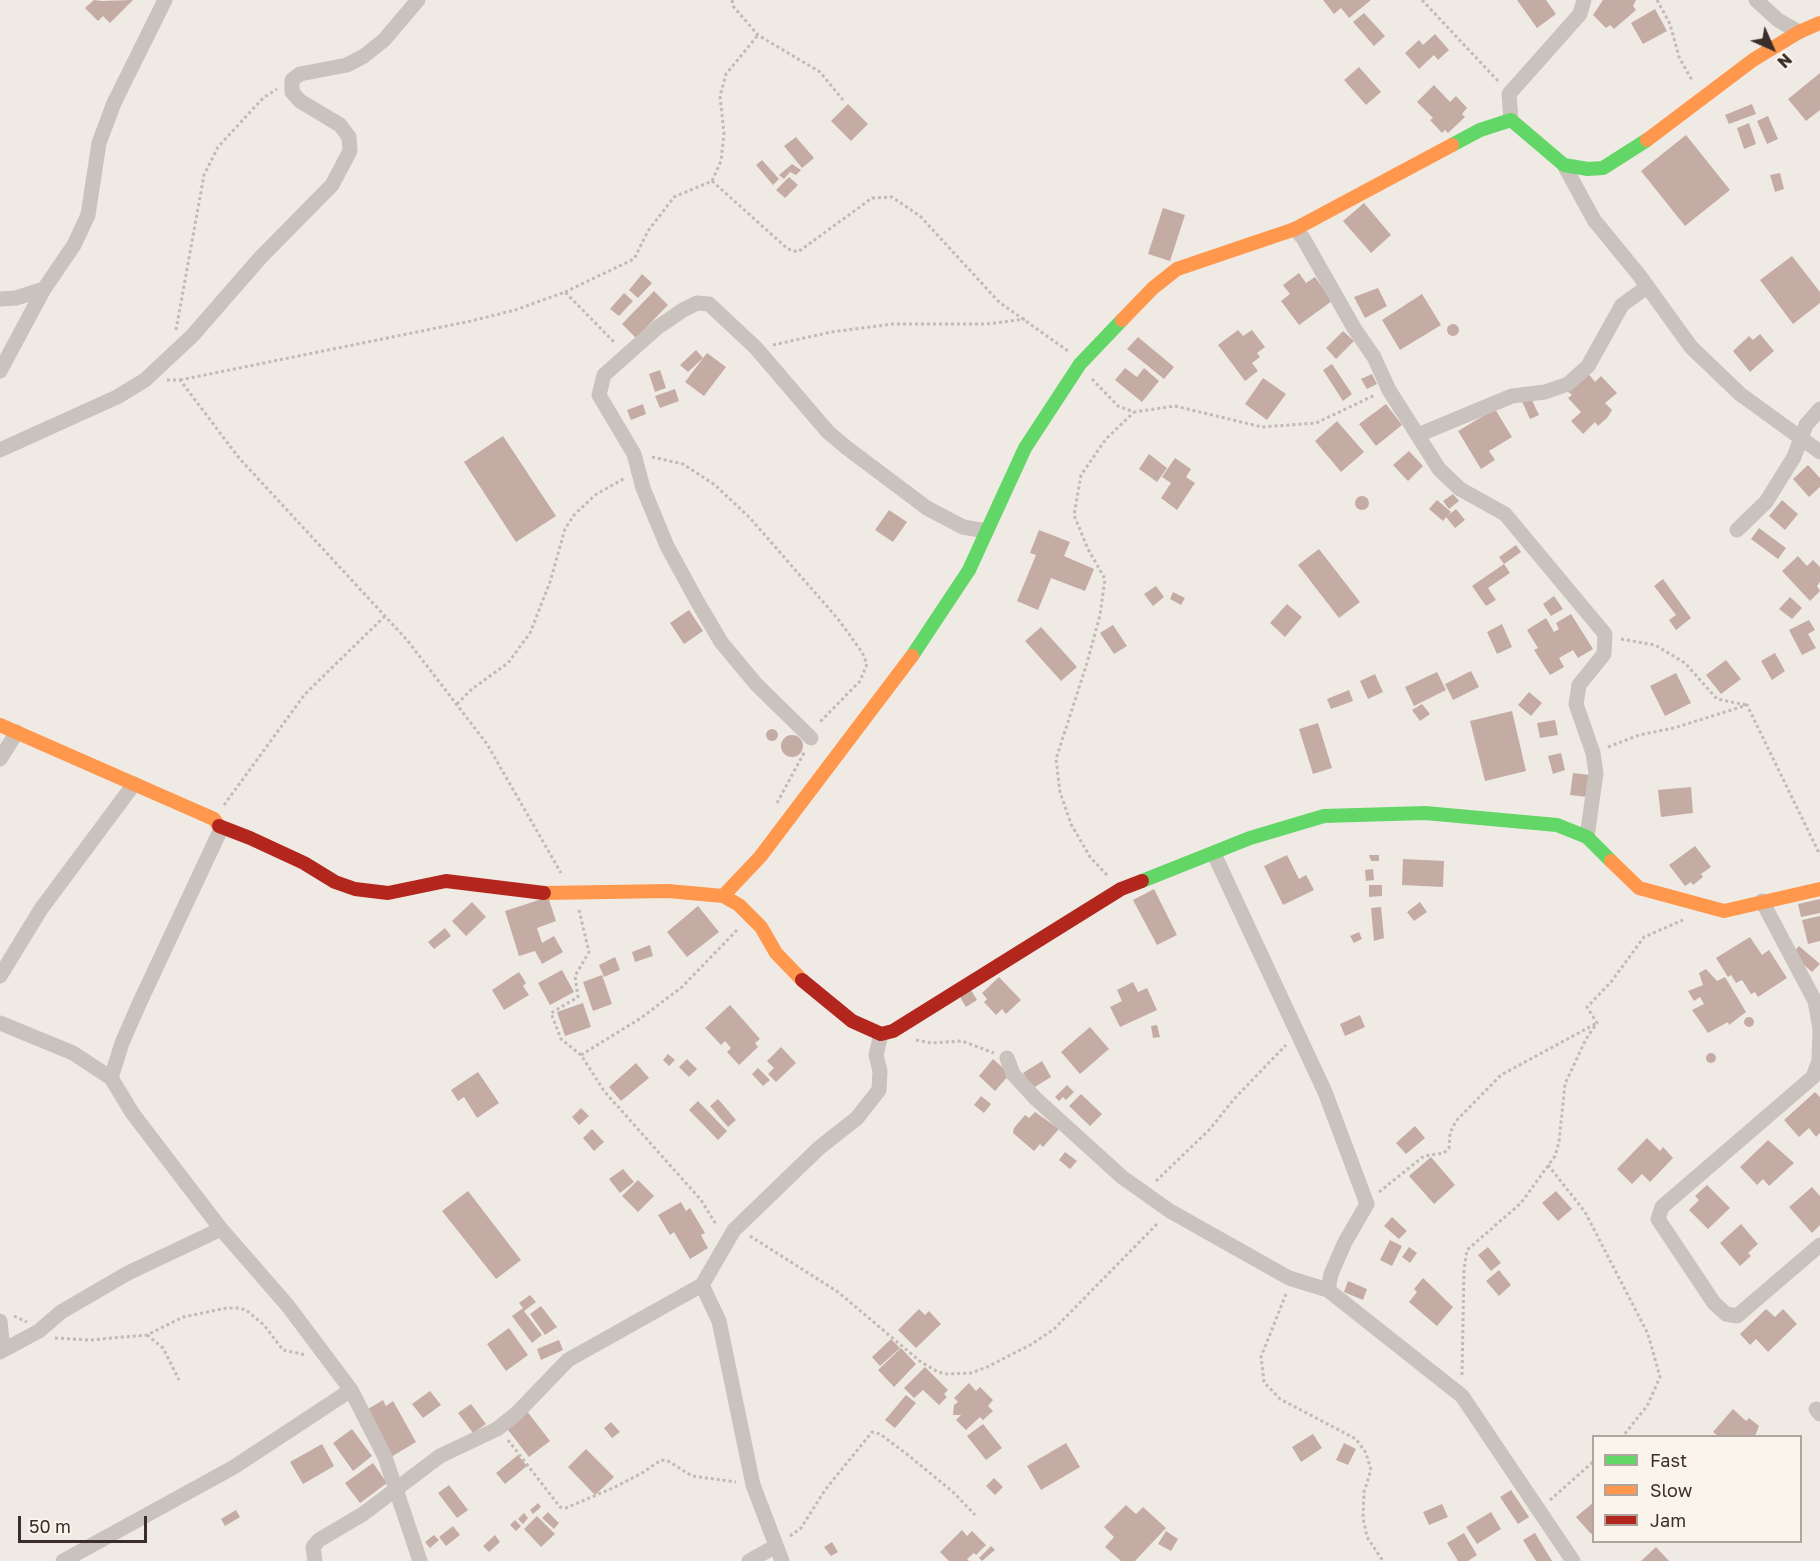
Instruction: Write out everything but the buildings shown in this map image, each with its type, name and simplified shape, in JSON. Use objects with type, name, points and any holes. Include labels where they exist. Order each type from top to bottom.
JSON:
[{"type":"street","points":[[0,371],[44,289],[74,245],[88,216],[99,143],[114,103],[165,0]]},
{"type":"street","points":[[0,450],[108,401],[145,380],[174,353],[332,185],[350,151],[349,137],[340,125],[300,101],[292,92],[292,80],[300,74],[339,68],[364,56],[384,40],[418,0]]},
{"type":"street","points":[[1584,0],[1580,14],[1509,94],[1511,120],[1564,165],[1594,220],[1691,347],[1740,394],[1801,441],[1820,452]]},
{"type":"street","points":[[1756,0],[1778,20],[1799,32]]},
{"type":"street","points":[[1564,165],[1588,169],[1603,168],[1662,130],[1753,60],[1820,22]]},
{"type":"street","points":[[723,896],[760,857],[920,646],[969,570],[1025,448],[1080,364],[1153,288],[1177,269],[1295,229],[1480,130],[1511,120]]},
{"type":"street","points":[[1295,229],[1303,238],[1354,328],[1374,357],[1389,390],[1439,470],[1461,489],[1505,514],[1605,634],[1604,654],[1579,685],[1576,704],[1593,753],[1596,773],[1587,837]]},
{"type":"street","points":[[1418,435],[1512,396],[1545,392],[1568,384],[1588,366],[1623,305],[1647,287]]},
{"type":"street","points":[[0,299],[16,298],[44,289]]},
{"type":"street","points":[[811,738],[756,684],[721,642],[667,546],[634,454],[599,395],[604,375],[658,327],[697,303],[709,304],[756,348],[828,432],[847,448],[927,508],[963,527],[986,531]]},
{"type":"street","points":[[1737,530],[1766,502],[1788,469],[1806,425],[1820,409]]},
{"type":"street","points":[[0,725],[134,784],[304,863],[335,882],[355,889],[388,893],[446,881],[529,893],[668,891],[723,896],[739,905],[762,927],[776,953],[802,981],[852,1021],[887,1033]]},
{"type":"street","points":[[0,759],[17,732]]},
{"type":"street","points":[[0,976],[41,909],[134,784]]},
{"type":"street","points":[[315,1561],[314,1547],[319,1540],[363,1514],[440,1456],[496,1429],[516,1414],[568,1359],[702,1285],[736,1228],[819,1148],[857,1118],[879,1090],[880,1071],[876,1055],[887,1033],[1121,889],[1250,838],[1324,816],[1425,813],[1557,825],[1587,837],[1639,888],[1710,909],[1724,911],[1820,889]]},
{"type":"street","points":[[111,1078],[130,1024],[217,824]]},
{"type":"street","points":[[1214,854],[1300,1035],[1329,1102],[1367,1204],[1345,1242],[1331,1274],[1328,1290]]},
{"type":"street","points":[[1762,901],[1817,1002],[1820,1029],[1819,1061],[1813,1077],[1662,1207],[1658,1219],[1714,1304],[1726,1314],[1737,1316],[1820,1245]]},
{"type":"street","points":[[0,1023],[73,1053],[111,1078],[133,1114],[221,1229],[351,1390],[385,1457],[420,1561]]},
{"type":"street","points":[[1007,1058],[1013,1074],[1035,1098],[1090,1150],[1144,1193],[1170,1211],[1289,1278],[1328,1290],[1462,1396],[1574,1561]]},
{"type":"street","points":[[1,1351],[39,1331],[61,1312],[128,1273],[221,1229]]},
{"type":"street","points":[[702,1285],[719,1321],[753,1485],[782,1561]]},
{"type":"street","points":[[1,1351],[4,1318]]},
{"type":"street","points":[[63,1561],[234,1467],[351,1390]]},
{"type":"street","points":[[749,1561],[776,1546]]},
{"type":"path","points":[[732,0],[732,6],[758,35],[820,72],[843,100]]},
{"type":"path","points":[[1422,0],[1509,94]]},
{"type":"path","points":[[1657,0],[1671,24],[1679,57],[1687,76],[1706,97]]},
{"type":"path","points":[[145,380],[180,380],[471,321],[515,310],[565,292],[634,259],[648,231],[674,197],[712,181],[721,161],[724,134],[720,96],[726,74],[758,35]]},
{"type":"path","points":[[174,353],[183,286],[204,175],[218,147],[263,98],[292,80]]},
{"type":"path","points":[[712,181],[788,249],[798,252],[872,198],[892,197],[920,216],[999,302],[1063,345],[1104,395],[1118,406],[1134,412],[1175,406],[1262,427],[1316,423],[1360,400],[1389,390]]},
{"type":"path","points":[[565,292],[614,340],[623,360]]},
{"type":"path","points":[[756,348],[831,332],[893,324],[987,324],[1025,319]]},
{"type":"path","points":[[180,380],[258,480],[386,615],[487,744],[553,863],[576,892],[588,952],[575,976],[578,997],[551,1013],[561,1039],[581,1055],[603,1091],[701,1200],[719,1230],[736,1228],[838,1292],[921,1362],[938,1372],[971,1373],[1032,1344],[1054,1329],[1170,1211]]},
{"type":"path","points":[[1121,889],[1090,857],[1071,824],[1060,792],[1056,759],[1092,644],[1105,579],[1088,549],[1074,515],[1081,476],[1106,440],[1134,412]]},
{"type":"path","points":[[634,454],[683,464],[716,485],[750,518],[838,620],[862,652],[867,664],[860,681],[817,726],[772,812]]},
{"type":"path","points":[[457,704],[472,689],[508,663],[530,633],[550,582],[565,529],[574,515],[595,495],[639,470]]},
{"type":"path","points":[[217,824],[305,694],[386,615]]},
{"type":"path","points":[[1605,634],[1655,645],[1685,663],[1717,699],[1747,705]]},
{"type":"path","points":[[1593,753],[1639,735],[1674,728],[1747,705]]},
{"type":"path","points":[[1747,705],[1820,855]]},
{"type":"path","points":[[1597,1023],[1587,1007],[1611,982],[1644,937],[1710,909]]},
{"type":"path","points":[[581,1055],[641,1018],[682,987],[750,916]]},
{"type":"path","points":[[1462,1396],[1464,1269],[1467,1250],[1521,1203],[1548,1165],[1559,1142],[1565,1084],[1586,1039],[1597,1023]]},
{"type":"path","points":[[1367,1204],[1387,1183],[1424,1156],[1444,1154],[1449,1148],[1450,1133],[1456,1121],[1501,1075],[1597,1023]]},
{"type":"path","points":[[887,1033],[931,1043],[962,1041],[1007,1058]]},
{"type":"path","points":[[1144,1193],[1210,1129],[1264,1068],[1300,1035]]},
{"type":"path","points":[[1548,1165],[1585,1212],[1648,1334],[1660,1377],[1647,1406],[1625,1435]]},
{"type":"path","points":[[1289,1278],[1286,1293],[1261,1357],[1264,1382],[1280,1399],[1356,1439],[1366,1453],[1371,1470],[1364,1492],[1363,1518],[1367,1537],[1383,1561]]},
{"type":"path","points":[[4,1318],[24,1319],[45,1336],[72,1341],[147,1335],[183,1317],[238,1308],[246,1310],[264,1325],[283,1350],[298,1355],[325,1355]]},
{"type":"path","points":[[147,1335],[164,1348],[179,1380]]},
{"type":"path","points":[[496,1429],[519,1451],[560,1508],[566,1508],[615,1487],[661,1460],[668,1461],[692,1476],[753,1485]]},
{"type":"path","points":[[776,1546],[801,1528],[825,1490],[872,1432],[880,1434],[908,1455],[953,1492],[975,1515]]},
{"type":"path","points":[[1537,1509],[1556,1496],[1592,1462]]},
{"type":"traffic: fast","points":[[1452,145],[1480,130],[1511,120],[1564,165],[1588,169],[1603,168],[1647,140]]},
{"type":"traffic: fast","points":[[912,656],[969,570],[1025,448],[1080,364],[1122,320]]},
{"type":"traffic: fast","points":[[1142,881],[1250,838],[1324,816],[1425,813],[1557,825],[1587,837],[1611,861]]},
{"type":"traffic: slow","points":[[1647,140],[1753,60],[1799,32],[1820,23]]},
{"type":"traffic: slow","points":[[1122,320],[1153,288],[1177,269],[1295,229],[1452,145]]},
{"type":"traffic: slow","points":[[723,896],[760,857],[912,656]]},
{"type":"traffic: slow","points":[[0,725],[214,819],[219,826]]},
{"type":"traffic: slow","points":[[1611,861],[1639,888],[1724,911],[1820,889]]},
{"type":"traffic: slow","points":[[544,893],[668,891],[723,896],[739,905],[761,927],[776,953],[802,980]]},
{"type":"traffic: jam","points":[[219,826],[304,863],[335,882],[355,889],[388,893],[446,881],[544,893]]},
{"type":"traffic: jam","points":[[802,980],[852,1021],[881,1034],[893,1031],[1121,889],[1142,881]]}]
